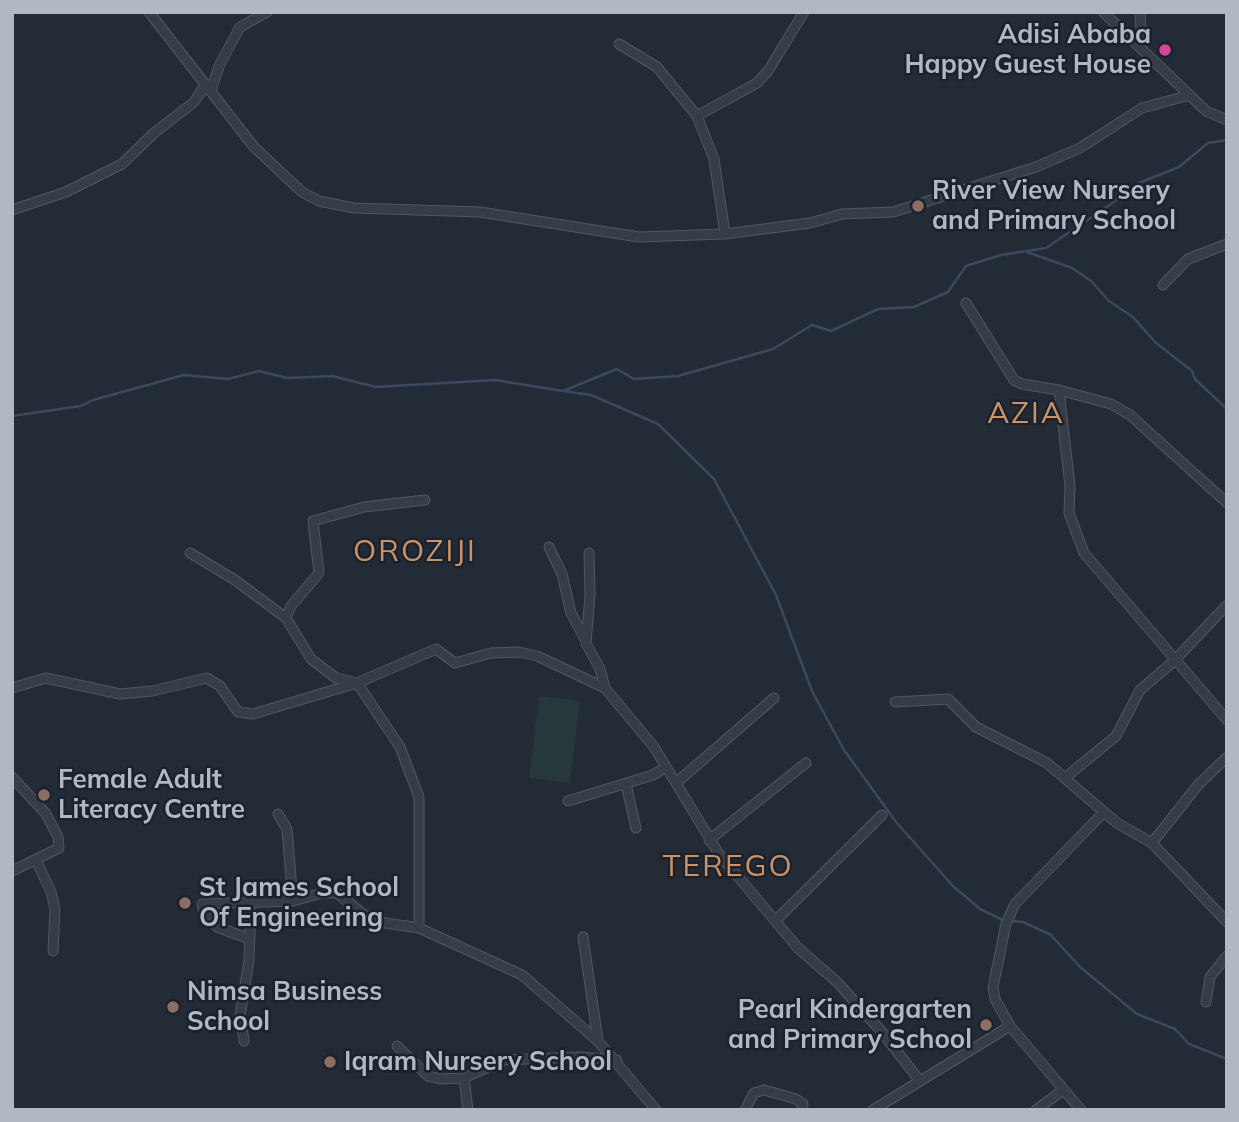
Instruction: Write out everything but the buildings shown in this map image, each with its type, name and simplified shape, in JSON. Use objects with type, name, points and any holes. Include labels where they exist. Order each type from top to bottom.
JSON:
[{"type":"street","points":[[149,12],[270,164],[302,192],[319,201],[354,208],[480,212],[639,237],[725,234],[810,223],[842,214],[866,215],[906,208],[1036,167],[1080,148],[1142,107],[1190,95]]},
{"type":"street","points":[[12,210],[66,192],[125,163],[154,133],[194,102],[208,87],[240,27],[267,12]]},
{"type":"street","points":[[697,116],[757,83],[775,60],[804,12]]},
{"type":"street","points":[[1103,12],[1213,117],[1227,120]]},
{"type":"street","points":[[1140,12],[1142,48]]},
{"type":"street","points":[[619,44],[657,67],[697,116],[714,159],[725,234]]},
{"type":"street","points":[[1163,285],[1188,259],[1227,244]]},
{"type":"street","points":[[966,303],[1014,380],[1111,404],[1130,415],[1227,503]]},
{"type":"street","points":[[1059,390],[1072,528],[1094,567],[1174,661],[1214,701],[1227,720]]},
{"type":"street","points":[[286,618],[291,606],[319,573],[313,521],[364,507],[425,500]]},
{"type":"street","points":[[549,547],[562,575],[571,613],[600,668],[605,688]]},
{"type":"street","points":[[190,553],[235,580],[286,618],[310,659],[323,671],[358,683],[400,747],[419,797],[419,928]]},
{"type":"street","points":[[586,643],[590,595],[589,553]]},
{"type":"street","points":[[1066,778],[1116,736],[1140,690],[1174,661],[1227,605]]},
{"type":"street","points":[[12,688],[46,678],[120,694],[152,691],[207,678],[220,686],[238,712],[253,714],[358,683],[436,649],[455,663],[503,652],[530,654],[605,688],[639,727],[709,839],[798,948],[837,982],[881,1031],[920,1081]]},
{"type":"street","points":[[676,783],[774,698]]},
{"type":"street","points":[[895,702],[948,699],[976,727],[1047,763],[1104,812],[1153,843],[1225,916]]},
{"type":"street","points":[[1153,843],[1198,785],[1227,757]]},
{"type":"street","points":[[709,839],[806,763]]},
{"type":"street","points":[[568,801],[653,775],[666,767]]},
{"type":"street","points":[[12,777],[46,814],[58,837],[59,848],[12,870]]},
{"type":"street","points":[[626,784],[636,828]]},
{"type":"street","points":[[1081,1110],[1010,1026],[995,999],[993,987],[995,970],[1015,904],[1104,812]]},
{"type":"street","points":[[278,814],[287,830],[293,901]]},
{"type":"street","points":[[776,920],[882,815]]},
{"type":"street","points":[[36,860],[51,892],[55,909],[53,951]]},
{"type":"street","points":[[247,938],[217,927],[204,912],[202,904],[293,901],[322,893],[337,893],[372,922],[419,928],[513,970],[598,1041],[617,1060],[656,1110]]},
{"type":"street","points":[[244,1041],[240,1016],[249,960],[247,938],[251,901]]},
{"type":"street","points":[[583,937],[598,1041]]},
{"type":"street","points":[[1206,1002],[1210,977],[1227,956]]},
{"type":"street","points":[[873,1110],[1010,1026]]},
{"type":"street","points":[[397,1046],[428,1076],[440,1079],[464,1078],[504,1060],[580,1057],[617,1060]]},
{"type":"street","points":[[464,1078],[468,1110]]},
{"type":"street","points":[[745,1110],[759,1090],[775,1091],[796,1099],[803,1104],[802,1110]]},
{"type":"street","points":[[1036,1110],[1063,1090]]},
{"type":"shaded area","points":[[539,696],[580,701],[570,783],[529,778]]},
{"type":"waterway","points":[[12,416],[81,406],[93,400],[184,375],[228,379],[259,371],[287,378],[332,376],[376,387],[495,380],[563,391],[617,369],[634,379],[678,376],[773,349],[812,325],[831,331],[878,309],[914,307],[948,292],[966,266],[1001,255],[1046,248],[1134,185],[1179,167],[1208,143],[1227,140]]},
{"type":"waterway","points":[[1027,252],[1072,268],[1091,281],[1109,301],[1133,317],[1155,342],[1192,371],[1195,379],[1227,409]]},
{"type":"waterway","points":[[564,391],[591,395],[658,424],[714,479],[776,595],[812,691],[844,750],[896,822],[953,886],[980,909],[1005,921]]},
{"type":"waterway","points":[[1011,921],[1023,922],[1051,935],[1080,967],[1137,1014],[1175,1029],[1189,1044],[1227,1059]]},
{"type":"place","name":"Adisi Ababa Happy Guest House","points":[[1165,50]]},
{"type":"place","name":"River View Nursery and Primary School","points":[[918,206]]},
{"type":"place","name":"Female Adult Literacy Centre","points":[[44,795]]},
{"type":"place","name":"St James School Of Engineering","points":[[185,903]]},
{"type":"place","name":"Nimsa Business School","points":[[173,1007]]},
{"type":"place","name":"Pearl Kindergarten and Primary School","points":[[986,1025]]},
{"type":"place","name":"Iqram Nursery School","points":[[330,1062]]},
{"type":"district","name":"AZIA","points":[[1026,414]]},
{"type":"district","name":"OROZIJI","points":[[415,552]]},
{"type":"district","name":"TEREGO","points":[[728,867]]}]
